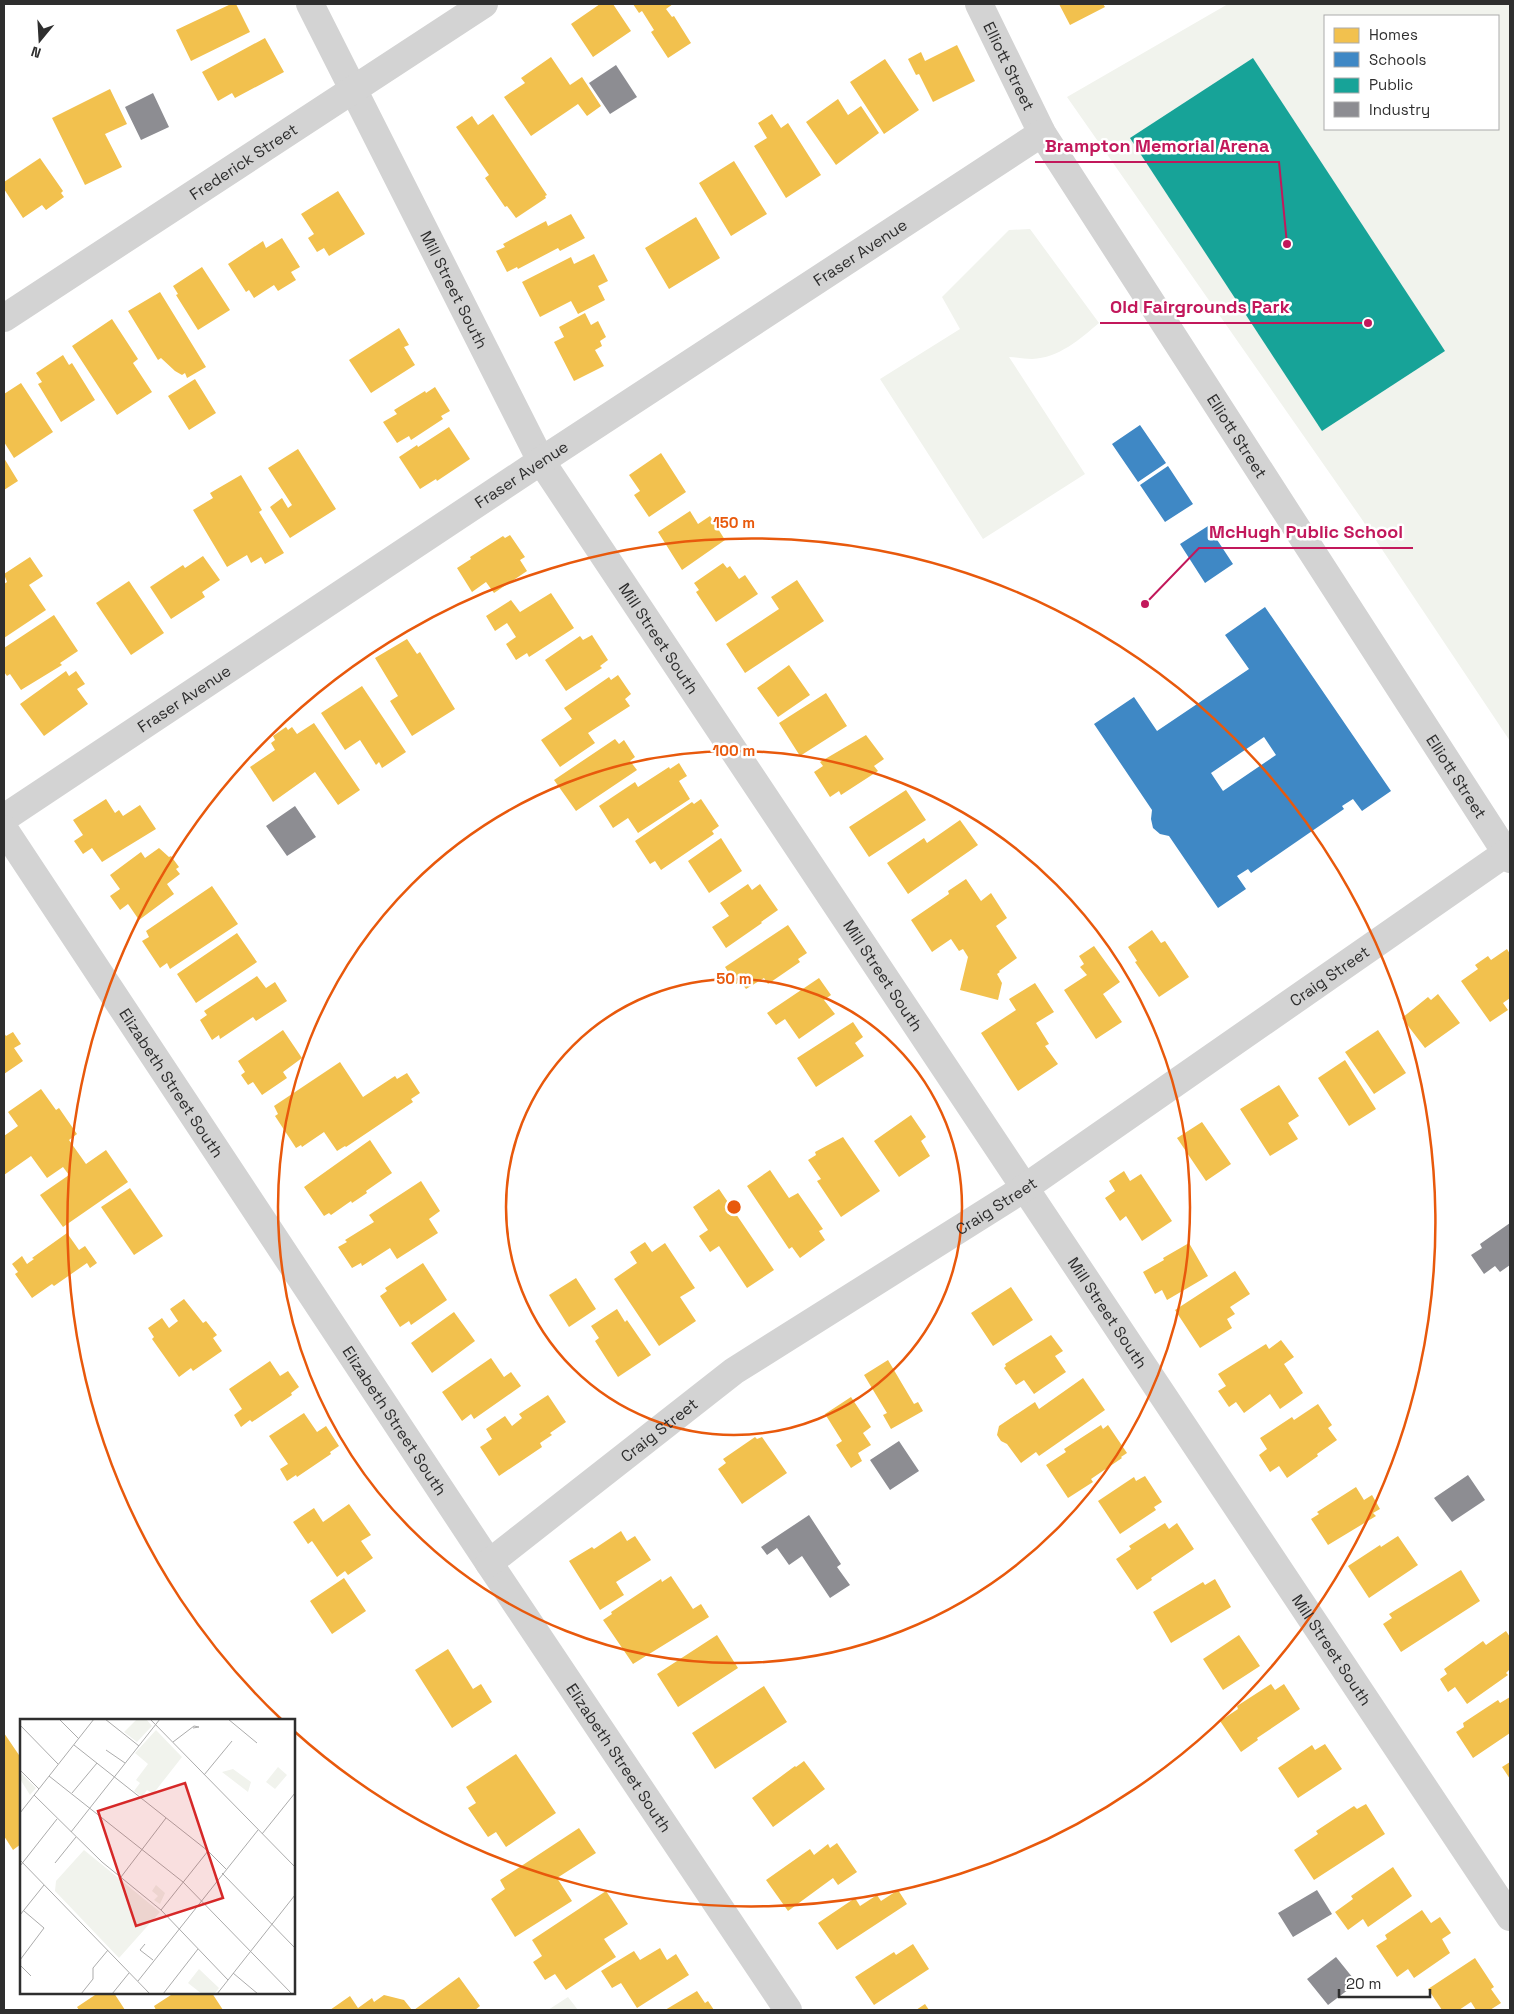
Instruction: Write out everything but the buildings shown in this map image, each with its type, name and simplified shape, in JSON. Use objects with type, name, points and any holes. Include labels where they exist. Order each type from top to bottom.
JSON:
[{"type":"street","name":"Mill Street South","points":[[310,4],[541,462],[1023,1189],[1510,1917]]},
{"type":"street","name":"Frederick Street","points":[[4,318],[484,4]]},
{"type":"street","name":"Elliott Street","points":[[979,4],[1042,133],[1508,856]]},
{"type":"street","name":"Fraser Avenue","points":[[4,818],[1042,133]]},
{"type":"street","name":"Elizabeth Street South","points":[[4,829],[788,2010]]},
{"type":"street","name":"Craig Street","points":[[489,1562],[734,1371],[1023,1189],[1508,856]]},
{"type":"shaded area","points":[[1228,4],[1510,4],[1510,741],[1361,518],[1067,97]]},
{"type":"shaded area","points":[[1030,229],[1099,323],[1068,347],[1051,355],[1032,359],[1009,357],[1085,474],[983,539],[880,379],[960,329],[942,297],[1009,230]]},
{"type":"shaded area","points":[[568,1997],[578,2010],[548,2010]]},
{"type":"place","name":"Brampton Memorial Arena","points":[[1287,244]]},
{"type":"place","name":"Old Fairgrounds Park","points":[[1368,323]]},
{"type":"place","name":"McHugh Public School","points":[[1145,604]]}]
